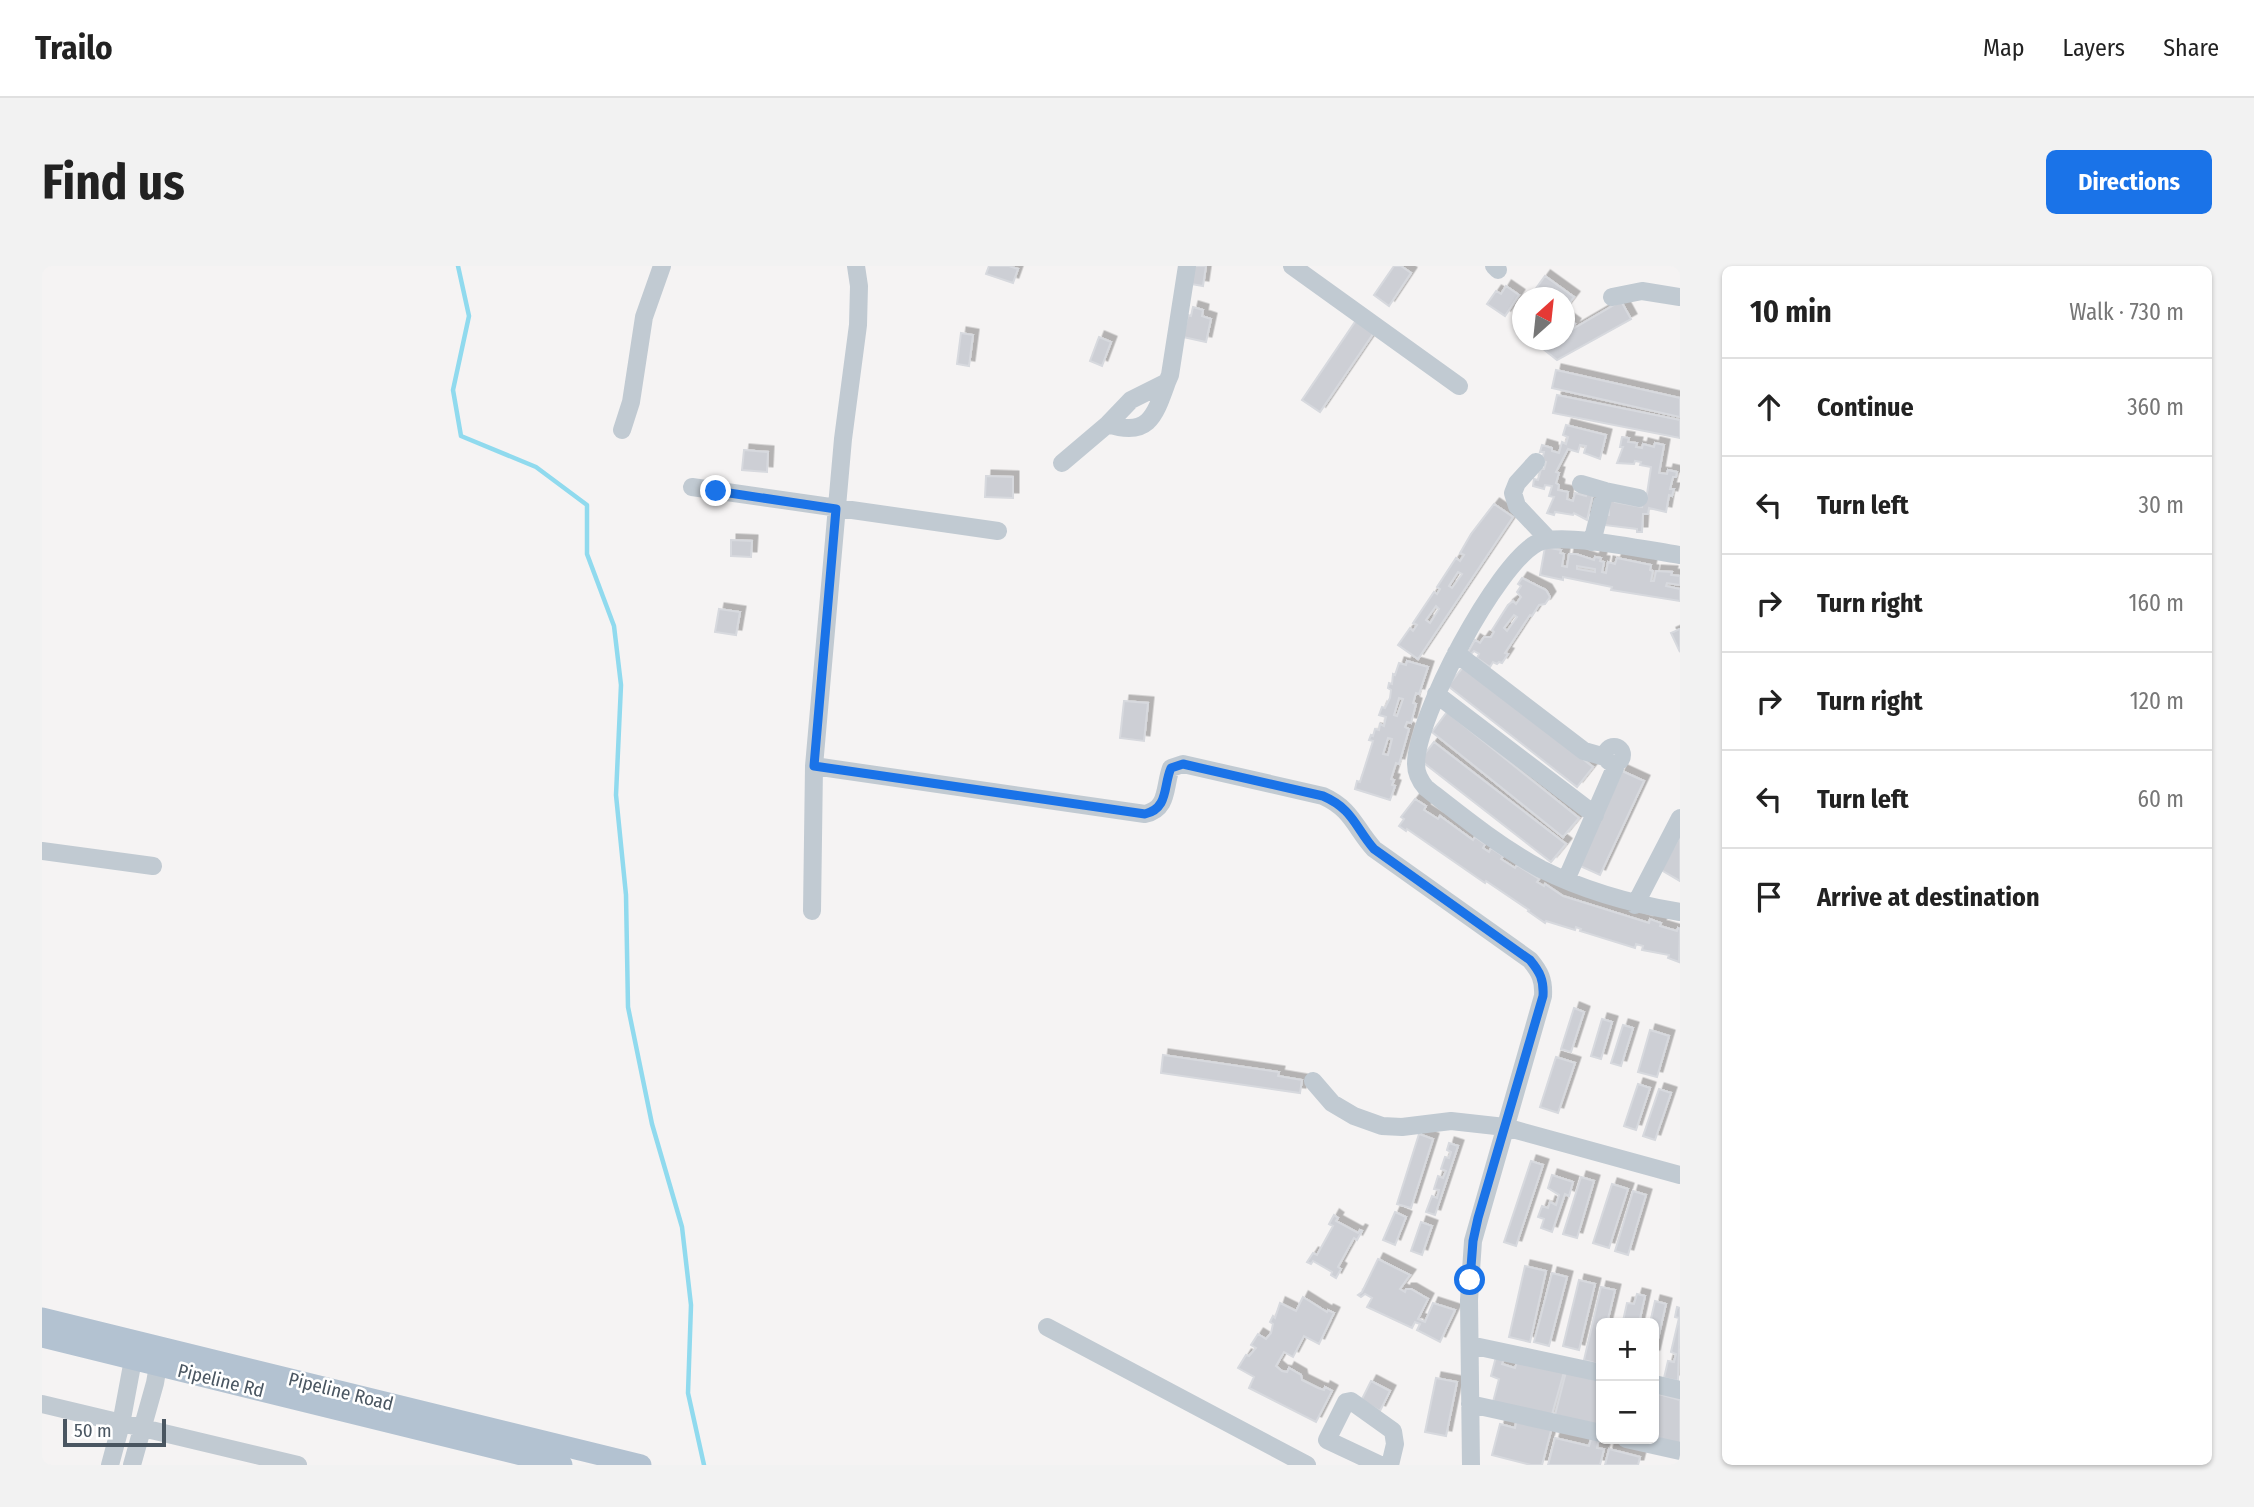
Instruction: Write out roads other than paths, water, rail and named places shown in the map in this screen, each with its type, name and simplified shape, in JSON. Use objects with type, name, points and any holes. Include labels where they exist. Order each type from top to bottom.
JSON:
[{"type":"main road","points":[[42,1318],[135,1350]]},
{"type":"main road","name":"Pipeline Rd","points":[[42,1337],[160,1356],[562,1465]]},
{"type":"main road","name":"Pipeline Road","points":[[160,1356],[641,1465]]},
{"type":"street","points":[[622,430],[631,402],[645,317],[662,266]]},
{"type":"street","points":[[812,911],[814,766],[836,509],[858,325],[859,286],[856,266]]},
{"type":"street","points":[[1108,425],[1131,429],[1142,426],[1155,413],[1170,375],[1187,266]]},
{"type":"street","points":[[1292,266],[1459,386]]},
{"type":"street","points":[[1612,297],[1642,291],[1680,297]]},
{"type":"street","points":[[1062,463],[1108,425],[1131,400],[1167,382]]},
{"type":"street","points":[[1536,462],[1517,483],[1513,493],[1517,506],[1549,540]]},
{"type":"street","points":[[1581,484],[1639,498]]},
{"type":"street","points":[[692,487],[998,531]]},
{"type":"street","points":[[1592,542],[1605,491]]},
{"type":"street","points":[[1680,555],[1592,542],[1538,542],[1518,559],[1488,600],[1456,653],[1436,694],[1418,745],[1416,766],[1418,778],[1426,788],[1489,836],[1541,868],[1635,905],[1680,912]]},
{"type":"street","points":[[1456,653],[1584,751],[1611,760],[1595,815],[1566,880]]},
{"type":"street","points":[[1436,694],[1595,815]]},
{"type":"street","points":[[814,766],[1145,814],[1160,807],[1171,768],[1183,764],[1323,796],[1334,801],[1356,821],[1374,849],[1530,960],[1540,972],[1544,983],[1543,996],[1473,1241],[1469,1300],[1470,1404],[1476,1464]]},
{"type":"street","points":[[1635,905],[1680,818]]},
{"type":"street","points":[[42,851],[153,866]]},
{"type":"street","points":[[1313,1082],[1332,1103],[1354,1116],[1382,1126],[1402,1127],[1451,1121],[1505,1127],[1680,1175]]},
{"type":"street","points":[[1047,1327],[1307,1465]]},
{"type":"street","points":[[1470,1345],[1596,1372]]},
{"type":"street","points":[[110,1465],[135,1350]]},
{"type":"street","points":[[132,1465],[160,1356]]},
{"type":"street","points":[[1659,1385],[1680,1390]]},
{"type":"street","points":[[1380,1465],[1327,1440],[1346,1402],[1351,1401],[1392,1431],[1395,1444],[1390,1465]]},
{"type":"street","points":[[42,1404],[298,1465]]},
{"type":"street","points":[[1470,1404],[1596,1432]]},
{"type":"street","points":[[1648,1444],[1680,1451]]},
{"type":"waterway","points":[[458,266],[469,316],[453,390],[461,436],[536,467],[587,505],[587,554],[614,626],[621,685],[616,795],[626,895],[628,1007],[652,1124],[682,1227],[691,1305],[688,1393],[704,1465]]}]
